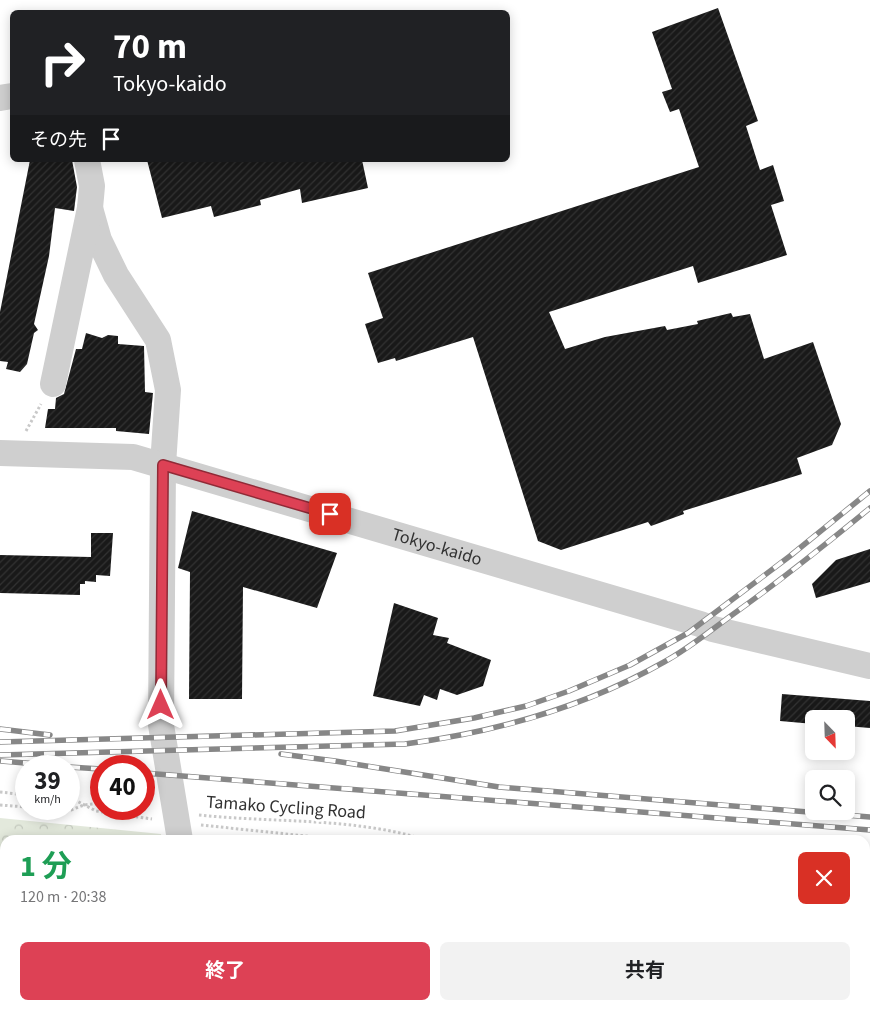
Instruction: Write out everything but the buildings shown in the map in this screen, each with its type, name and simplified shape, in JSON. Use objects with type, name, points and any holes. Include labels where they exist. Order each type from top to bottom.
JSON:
[{"type":"street","points":[[53,384],[90,208],[92,186],[87,162]]},
{"type":"street","points":[[90,208],[99,240],[116,275],[158,340],[168,390],[163,465],[161,725],[177,825]]},
{"type":"street","name":"Tokyo-kaido","points":[[6,454],[133,457],[713,629],[870,666]]},
{"type":"path","points":[[6,454],[53,384]]},
{"type":"path","points":[[0,792],[15,794]]},
{"type":"path","points":[[80,803],[96,811],[177,825],[288,835]]},
{"type":"path","points":[[80,807],[90,804]]},
{"type":"path","points":[[0,805],[15,806]]},
{"type":"path","name":"Tamako Cycling Road","points":[[177,825],[372,827],[410,835]]},
{"type":"green space","points":[[0,818],[161,834],[0,835]]},
{"type":"railway","points":[[0,742],[395,731],[474,718],[526,706],[569,691],[630,665],[688,633],[790,556],[870,491]]},
{"type":"railway","points":[[0,755],[405,744],[472,733],[538,716],[602,693],[673,657],[767,589],[870,508]]},
{"type":"railway","points":[[0,729],[50,735]]},
{"type":"railway","points":[[281,754],[499,787],[870,817]]},
{"type":"railway","points":[[1,761],[15,762]]},
{"type":"railway","points":[[80,768],[90,768]]},
{"type":"railway","points":[[155,774],[870,830]]},
{"type":"route","points":[[161,705],[163,465],[330,514]]}]
